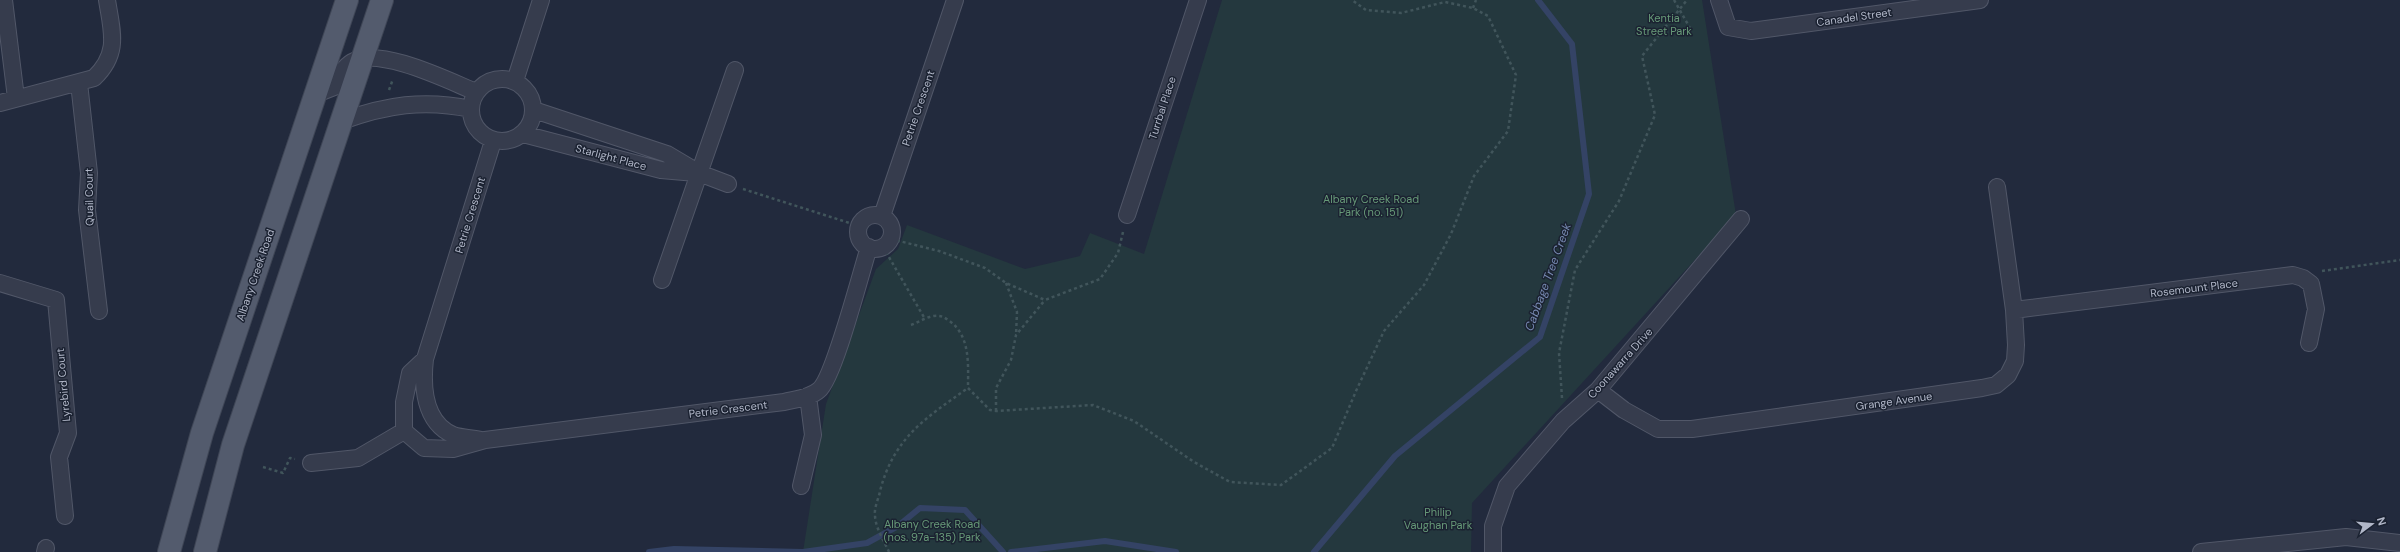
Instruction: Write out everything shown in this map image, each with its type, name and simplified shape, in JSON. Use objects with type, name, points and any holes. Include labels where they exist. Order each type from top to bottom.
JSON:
[{"type":"main road","name":"Albany Creek Road","points":[[169,552],[202,433],[347,0]]},
{"type":"main road","points":[[205,552],[233,445],[382,0]]},
{"type":"street","points":[[4,0],[16,98]]},
{"type":"street","points":[[0,104],[16,98],[94,78],[103,69],[110,58],[113,35],[107,0]]},
{"type":"street","points":[[515,81],[540,0]]},
{"type":"street","name":"Petrie Crescent","points":[[425,358],[410,373],[404,402],[404,431],[424,448],[453,449],[485,440],[784,402],[808,396],[820,390],[831,370],[881,244],[892,230],[889,222],[882,216],[955,0]]},
{"type":"street","name":"Turrbal Place","points":[[1127,215],[1198,0]]},
{"type":"street","name":"Canadel Street","points":[[1719,0],[1728,27],[1751,31],[1980,0]]},
{"type":"street","points":[[316,94],[334,87],[345,67],[356,60],[363,59],[396,62],[476,92]]},
{"type":"street","points":[[662,280],[735,70]]},
{"type":"street","points":[[505,78],[515,81],[524,87],[530,96],[534,110],[527,129],[523,134],[513,140],[502,142],[483,136],[476,128],[471,109],[476,92],[481,86],[494,79],[505,78]]},
{"type":"street","name":"Quail Court","points":[[79,83],[89,173],[87,210],[99,311]]},
{"type":"street","points":[[342,121],[374,110],[395,106],[443,104],[471,109]]},
{"type":"street","name":"Starlight Place","points":[[534,110],[667,154],[699,173],[728,184]]},
{"type":"street","name":"Starlight Place","points":[[523,134],[661,170],[699,173]]},
{"type":"street","name":"Petrie Crescent","points":[[485,440],[453,435],[431,418],[422,380],[425,358],[493,140]]},
{"type":"street","name":"Grange Avenue","points":[[1598,390],[1624,410],[1658,429],[1692,429],[1996,385],[2008,375],[2015,361],[2014,310],[1997,187]]},
{"type":"street","points":[[881,244],[860,238],[859,226],[864,218],[873,215],[882,216]]},
{"type":"street","name":"Coonawarra Drive","points":[[1493,552],[1493,526],[1507,486],[1563,421],[1598,390],[1741,219]]},
{"type":"street","name":"Rosemount Place","points":[[2014,310],[2293,275],[2303,278],[2311,284]]},
{"type":"street","name":"Lyrebird Court","points":[[0,283],[56,300],[68,433],[59,457],[65,516]]},
{"type":"street","points":[[2309,344],[2316,309],[2311,284]]},
{"type":"street","points":[[801,486],[813,435],[808,396]]},
{"type":"street","points":[[311,463],[358,458],[404,431]]},
{"type":"street","points":[[2201,552],[2346,537],[2400,543]]},
{"type":"path","points":[[911,325],[925,319],[942,316],[955,324],[964,339],[968,357],[968,388],[990,410],[996,412],[1093,404],[1134,421],[1194,462],[1230,482],[1281,485],[1332,448],[1356,391],[1384,331],[1424,285],[1451,234],[1474,176],[1508,131],[1516,75],[1488,16],[1473,8],[1445,2],[1401,13],[1366,10],[1352,0]]},
{"type":"path","points":[[1473,8],[1476,0]]},
{"type":"path","points":[[1674,0],[1690,28]]},
{"type":"path","points":[[1563,421],[1559,353],[1575,270],[1619,201],[1656,115],[1642,56],[1678,8],[1687,0]]},
{"type":"path","points":[[387,97],[395,73]]},
{"type":"path","points":[[728,184],[859,226]]},
{"type":"path","points":[[1016,335],[1045,300],[1100,279],[1118,253],[1127,215]]},
{"type":"path","points":[[881,244],[939,251],[985,268],[1006,283],[1045,300]]},
{"type":"path","points":[[881,244],[925,319]]},
{"type":"path","points":[[2311,284],[2323,270],[2400,260]]},
{"type":"path","points":[[996,412],[996,388],[1011,360],[1016,335],[1017,312],[1006,283]]},
{"type":"path","points":[[889,552],[877,526],[874,514],[884,475],[899,445],[928,417],[968,388]]},
{"type":"path","points":[[263,467],[283,473],[290,458],[311,463]]},
{"type":"green space","name":"Albany Creek Road Park (no. 151)","points":[[1222,0],[1702,0],[1736,215],[1472,503],[1471,552],[803,552],[826,404],[876,269],[898,249],[907,225],[1025,269],[1080,256],[1090,233],[1144,254]]},
{"type":"waterway","name":"Cabbage Tree Creek","points":[[1314,552],[1395,456],[1540,337],[1589,194],[1572,44],[1538,0]]},
{"type":"waterway","points":[[803,552],[867,543],[898,526],[920,508],[965,510],[1003,552]]},
{"type":"waterway","name":"Cabbage Tree Creek","points":[[1011,552],[1105,541],[1176,552]]},
{"type":"waterway","points":[[649,552],[674,549],[802,552]]},
{"type":"park label","name":"Kentia Street Park","points":[[1664,24]]},
{"type":"park label","name":"Philip Vaughan Park","points":[[1438,518]]},
{"type":"park label","name":"Albany Creek Road (nos. 97a-135) Park","points":[[932,530]]}]
